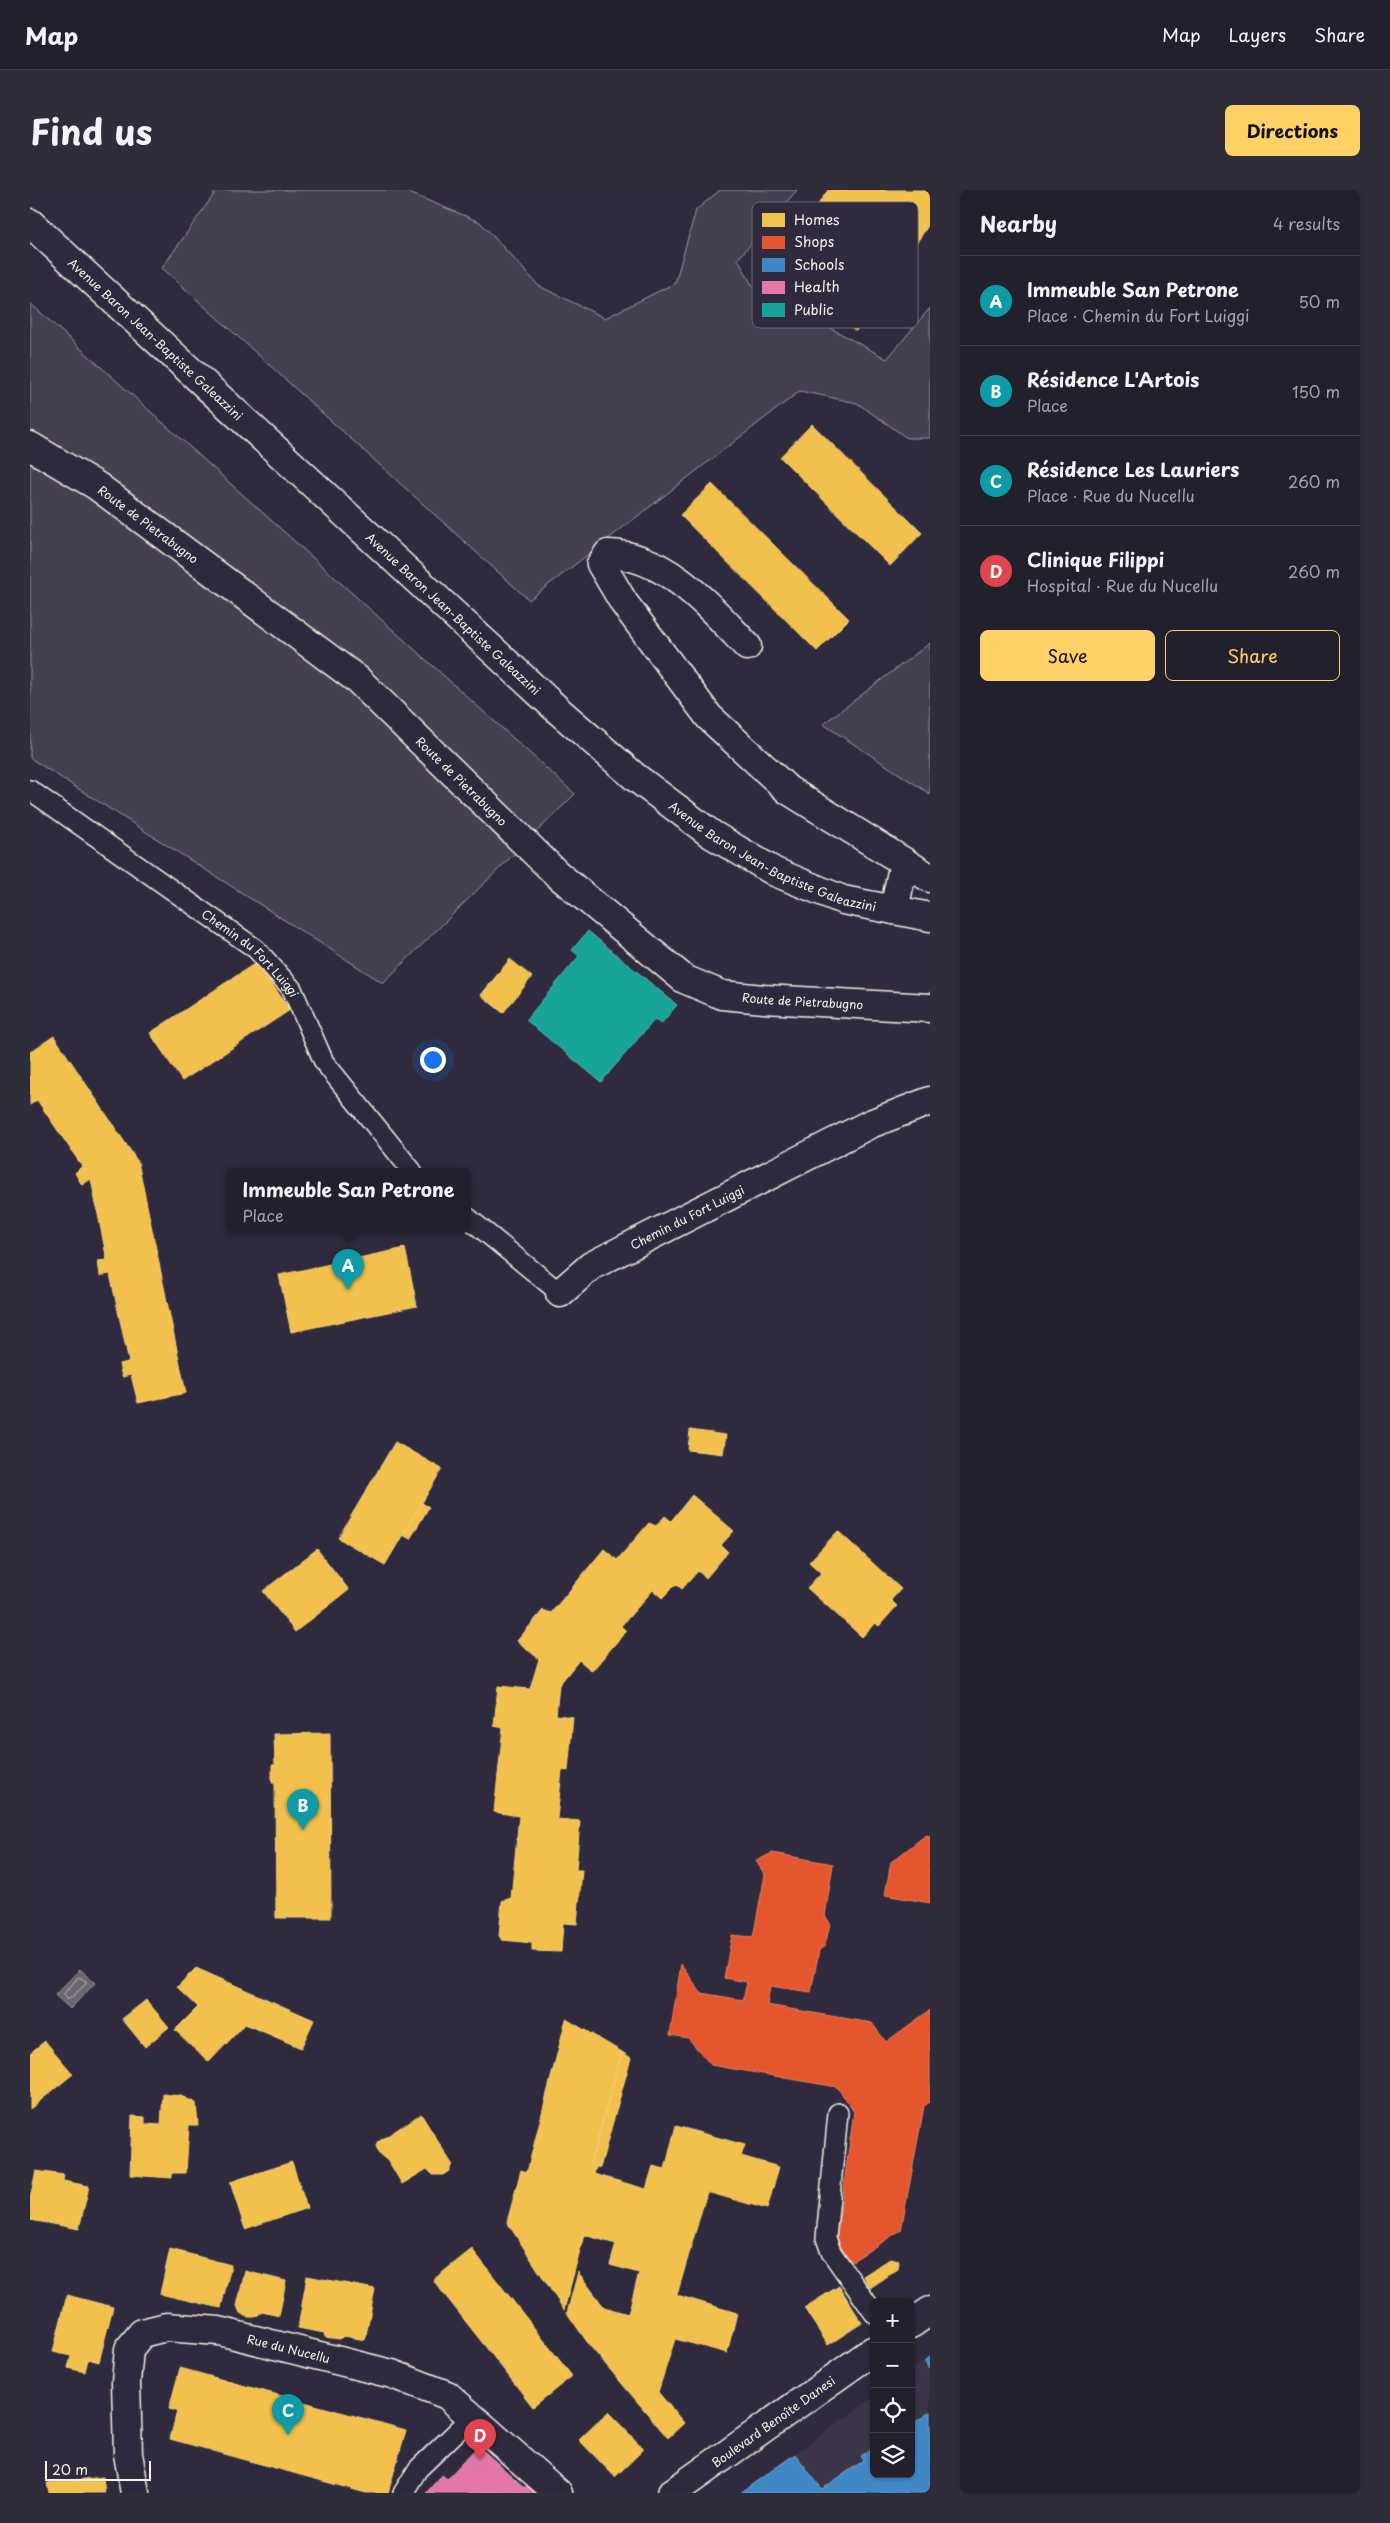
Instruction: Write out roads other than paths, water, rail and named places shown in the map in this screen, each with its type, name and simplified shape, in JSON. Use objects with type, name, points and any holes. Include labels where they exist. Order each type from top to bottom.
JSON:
[{"type":"main road","name":"Avenue Baron Jean-Baptiste Galeazzini","points":[[30,223],[545,699],[635,777],[711,834],[775,872],[843,900],[930,917]]},
{"type":"main road","name":"Route de Pietrabugno","points":[[30,446],[97,486],[358,680],[557,874],[684,979],[722,995],[764,1000],[930,1008]]},
{"type":"main road","points":[[747,646],[709,605],[661,569],[626,554],[608,554],[601,564],[624,603],[710,717],[788,790],[930,878]]},
{"type":"main road","points":[[894,910],[904,862]]},
{"type":"main road","name":"Chemin du Fort Luiggi","points":[[560,1293],[591,1266],[870,1124],[930,1101]]},
{"type":"main road","points":[[915,2321],[930,2311]]},
{"type":"main road","name":"Rue du Nucellu","points":[[135,2493],[128,2454],[126,2382],[130,2349],[142,2333],[166,2327],[219,2331],[392,2374],[446,2395],[558,2493]]},
{"type":"main road","name":"Boulevard Benoîte Danesi","points":[[676,2492],[870,2353]]},
{"type":"lane","name":"Chemin du Fort Luiggi","points":[[30,790],[256,949],[292,989],[324,1062],[410,1168]]},
{"type":"lane","name":"Chemin du Fort Luiggi","points":[[471,1220],[560,1293]]},
{"type":"lane","points":[[838,2113],[826,2238],[831,2252],[870,2307]]},
{"type":"lane","points":[[404,2493],[418,2469],[472,2417]]},
{"type":"water","points":[[80,1969],[95,1983],[70,2009],[55,1995]]},
{"type":"place","name":"Immeuble San Petrone","points":[[348,1290]]},
{"type":"place","name":"Résidence L'Artois","points":[[303,1830]]},
{"type":"place","name":"Résidence Les Lauriers","points":[[288,2435]]},
{"type":"place","name":"Clinique Filippi","points":[[480,2460]]}]
